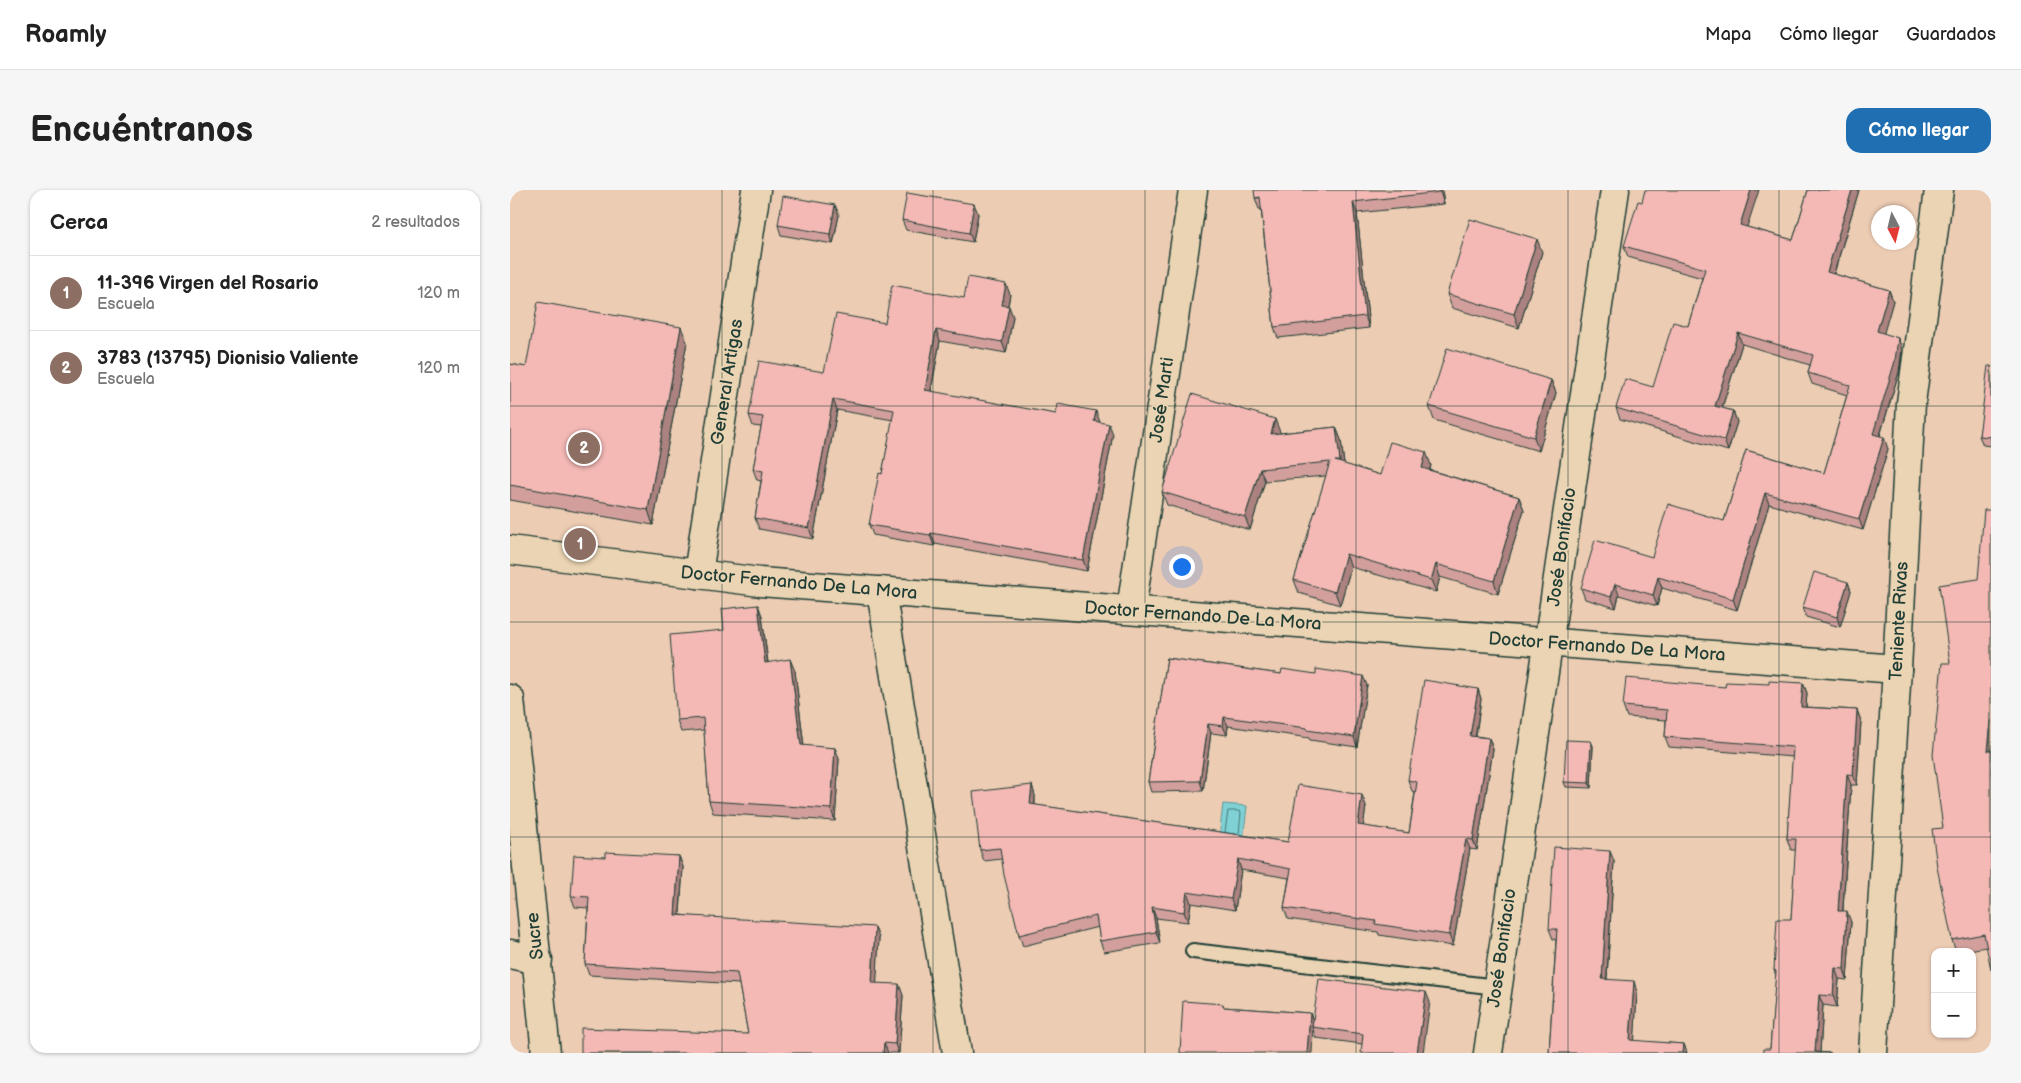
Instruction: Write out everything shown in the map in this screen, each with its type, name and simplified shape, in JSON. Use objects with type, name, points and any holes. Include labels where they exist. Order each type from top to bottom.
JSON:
[{"type":"street","name":"General Artigas","points":[[698,574],[756,190]]},
{"type":"street","name":"José Marti","points":[[1131,610],[1193,190]]},
{"type":"street","name":"José Bonifacio","points":[[1488,1053],[1496,987],[1615,190]]},
{"type":"street","name":"Teniente Rivas","points":[[1874,1053],[1911,403],[1939,190]]},
{"type":"street","name":"Doctor Fernando De La Mora","points":[[510,550],[760,582],[1897,669]]},
{"type":"street","points":[[881,591],[957,1053]]},
{"type":"street","name":"Sucre","points":[[510,699],[546,1053]]},
{"type":"street","points":[[510,954],[538,960]]},
{"type":"lane","points":[[1193,951],[1496,987]]},
{"type":"water","points":[[1223,804],[1247,806],[1243,841],[1219,839]]},
{"type":"building","points":[[1254,190],[1439,190],[1440,192],[1353,202],[1365,316],[1274,327],[1260,197],[1255,198]]},
{"type":"building","points":[[1645,190],[1751,190],[1740,225],[1793,240],[1808,190],[1852,190],[1827,272],[1889,290],[1877,331],[1898,338],[1895,361],[1873,434],[1884,437],[1859,519],[1765,493],[1733,599],[1658,577],[1653,595],[1615,584],[1611,597],[1581,588],[1595,540],[1652,557],[1668,504],[1724,521],[1746,450],[1824,473],[1850,385],[1808,373],[1813,355],[1738,333],[1715,406],[1733,411],[1724,440],[1616,408],[1625,379],[1653,387],[1673,322],[1688,326],[1705,269],[1624,246],[1638,201],[1642,202]]},
{"type":"building","points":[[907,193],[974,204],[969,233],[902,220]]},
{"type":"building","points":[[783,196],[835,205],[830,234],[778,225]]},
{"type":"building","points":[[1470,219],[1537,239],[1514,314],[1447,294]]},
{"type":"building","points":[[968,277],[1006,284],[1002,305],[1009,306],[1002,342],[936,330],[925,390],[1056,414],[1058,404],[1096,411],[1094,421],[1109,424],[1083,560],[931,533],[930,535],[869,525],[879,473],[882,474],[894,410],[833,399],[809,528],[755,518],[763,471],[753,469],[763,417],[749,415],[759,361],[824,372],[836,314],[885,323],[892,285],[964,298]]},
{"type":"building","points":[[538,302],[681,327],[648,510],[510,485],[510,364],[526,367]]},
{"type":"building","points":[[1447,348],[1551,380],[1534,437],[1429,406]]},
{"type":"building","points":[[1988,366],[1991,366],[1991,437],[1979,436]]},
{"type":"building","points":[[1192,394],[1275,419],[1271,434],[1336,427],[1340,461],[1335,461],[1380,475],[1390,442],[1426,452],[1422,468],[1519,497],[1494,581],[1436,564],[1431,580],[1346,554],[1335,592],[1294,580],[1330,462],[1260,469],[1245,517],[1162,492]]},
{"type":"building","points":[[1984,510],[1991,510],[1991,720],[1988,751],[1991,750],[1991,970],[1984,934],[1952,940],[1937,867],[1932,829],[1943,828],[1933,755],[1942,663],[1950,663],[1939,585],[1978,579]]},
{"type":"building","points":[[1814,572],[1848,582],[1837,617],[1803,607]]},
{"type":"building","points":[[758,605],[765,663],[790,659],[801,745],[835,748],[831,809],[709,801],[703,718],[677,720],[670,635],[724,630],[722,609]]},
{"type":"building","points":[[1167,658],[1281,674],[1282,669],[1316,674],[1316,669],[1363,676],[1354,737],[1307,730],[1307,728],[1224,717],[1223,726],[1208,724],[1200,781],[1148,782]]},
{"type":"building","points":[[1626,678],[1725,687],[1726,682],[1769,684],[1769,681],[1803,683],[1801,707],[1857,710],[1853,775],[1847,774],[1838,911],[1847,911],[1844,969],[1835,968],[1833,996],[1819,995],[1815,1052],[1831,1053],[1763,1053],[1763,1049],[1770,1049],[1776,971],[1774,970],[1777,919],[1791,919],[1796,839],[1787,839],[1793,747],[1665,737],[1667,710],[1623,706]]},
{"type":"building","points":[[1424,680],[1478,689],[1470,736],[1489,738],[1473,840],[1466,839],[1449,935],[1375,924],[1376,921],[1284,908],[1291,869],[1238,859],[1231,899],[1187,892],[1184,912],[1152,907],[1156,932],[1100,941],[1096,916],[1019,935],[1004,875],[1000,848],[980,850],[973,792],[1032,785],[1030,804],[1288,842],[1298,785],[1362,795],[1358,825],[1409,833],[1417,782],[1408,780]]},
{"type":"building","points":[[1566,740],[1591,741],[1589,783],[1564,782]]},
{"type":"building","points":[[1554,847],[1610,851],[1602,979],[1634,981],[1630,1040],[1684,1044],[1683,1053],[1549,1053],[1557,929],[1549,929]]},
{"type":"building","points":[[606,852],[679,856],[675,915],[875,927],[872,983],[899,984],[895,1044],[884,1043],[883,1053],[581,1053],[581,1028],[748,1034],[737,973],[585,964],[589,897],[571,896],[574,855],[606,857]]},
{"type":"building","points":[[1319,979],[1426,992],[1417,1053],[1361,1053],[1363,1034],[1312,1027]]},
{"type":"building","points":[[1183,1001],[1223,1004],[1223,1007],[1310,1013],[1307,1053],[1180,1053]]},
{"type":"place","name":"3783 (13795) Dionisio Valiente","points":[[584,448]]},
{"type":"place","name":"11-396 Virgen del Rosario","points":[[580,544]]}]
